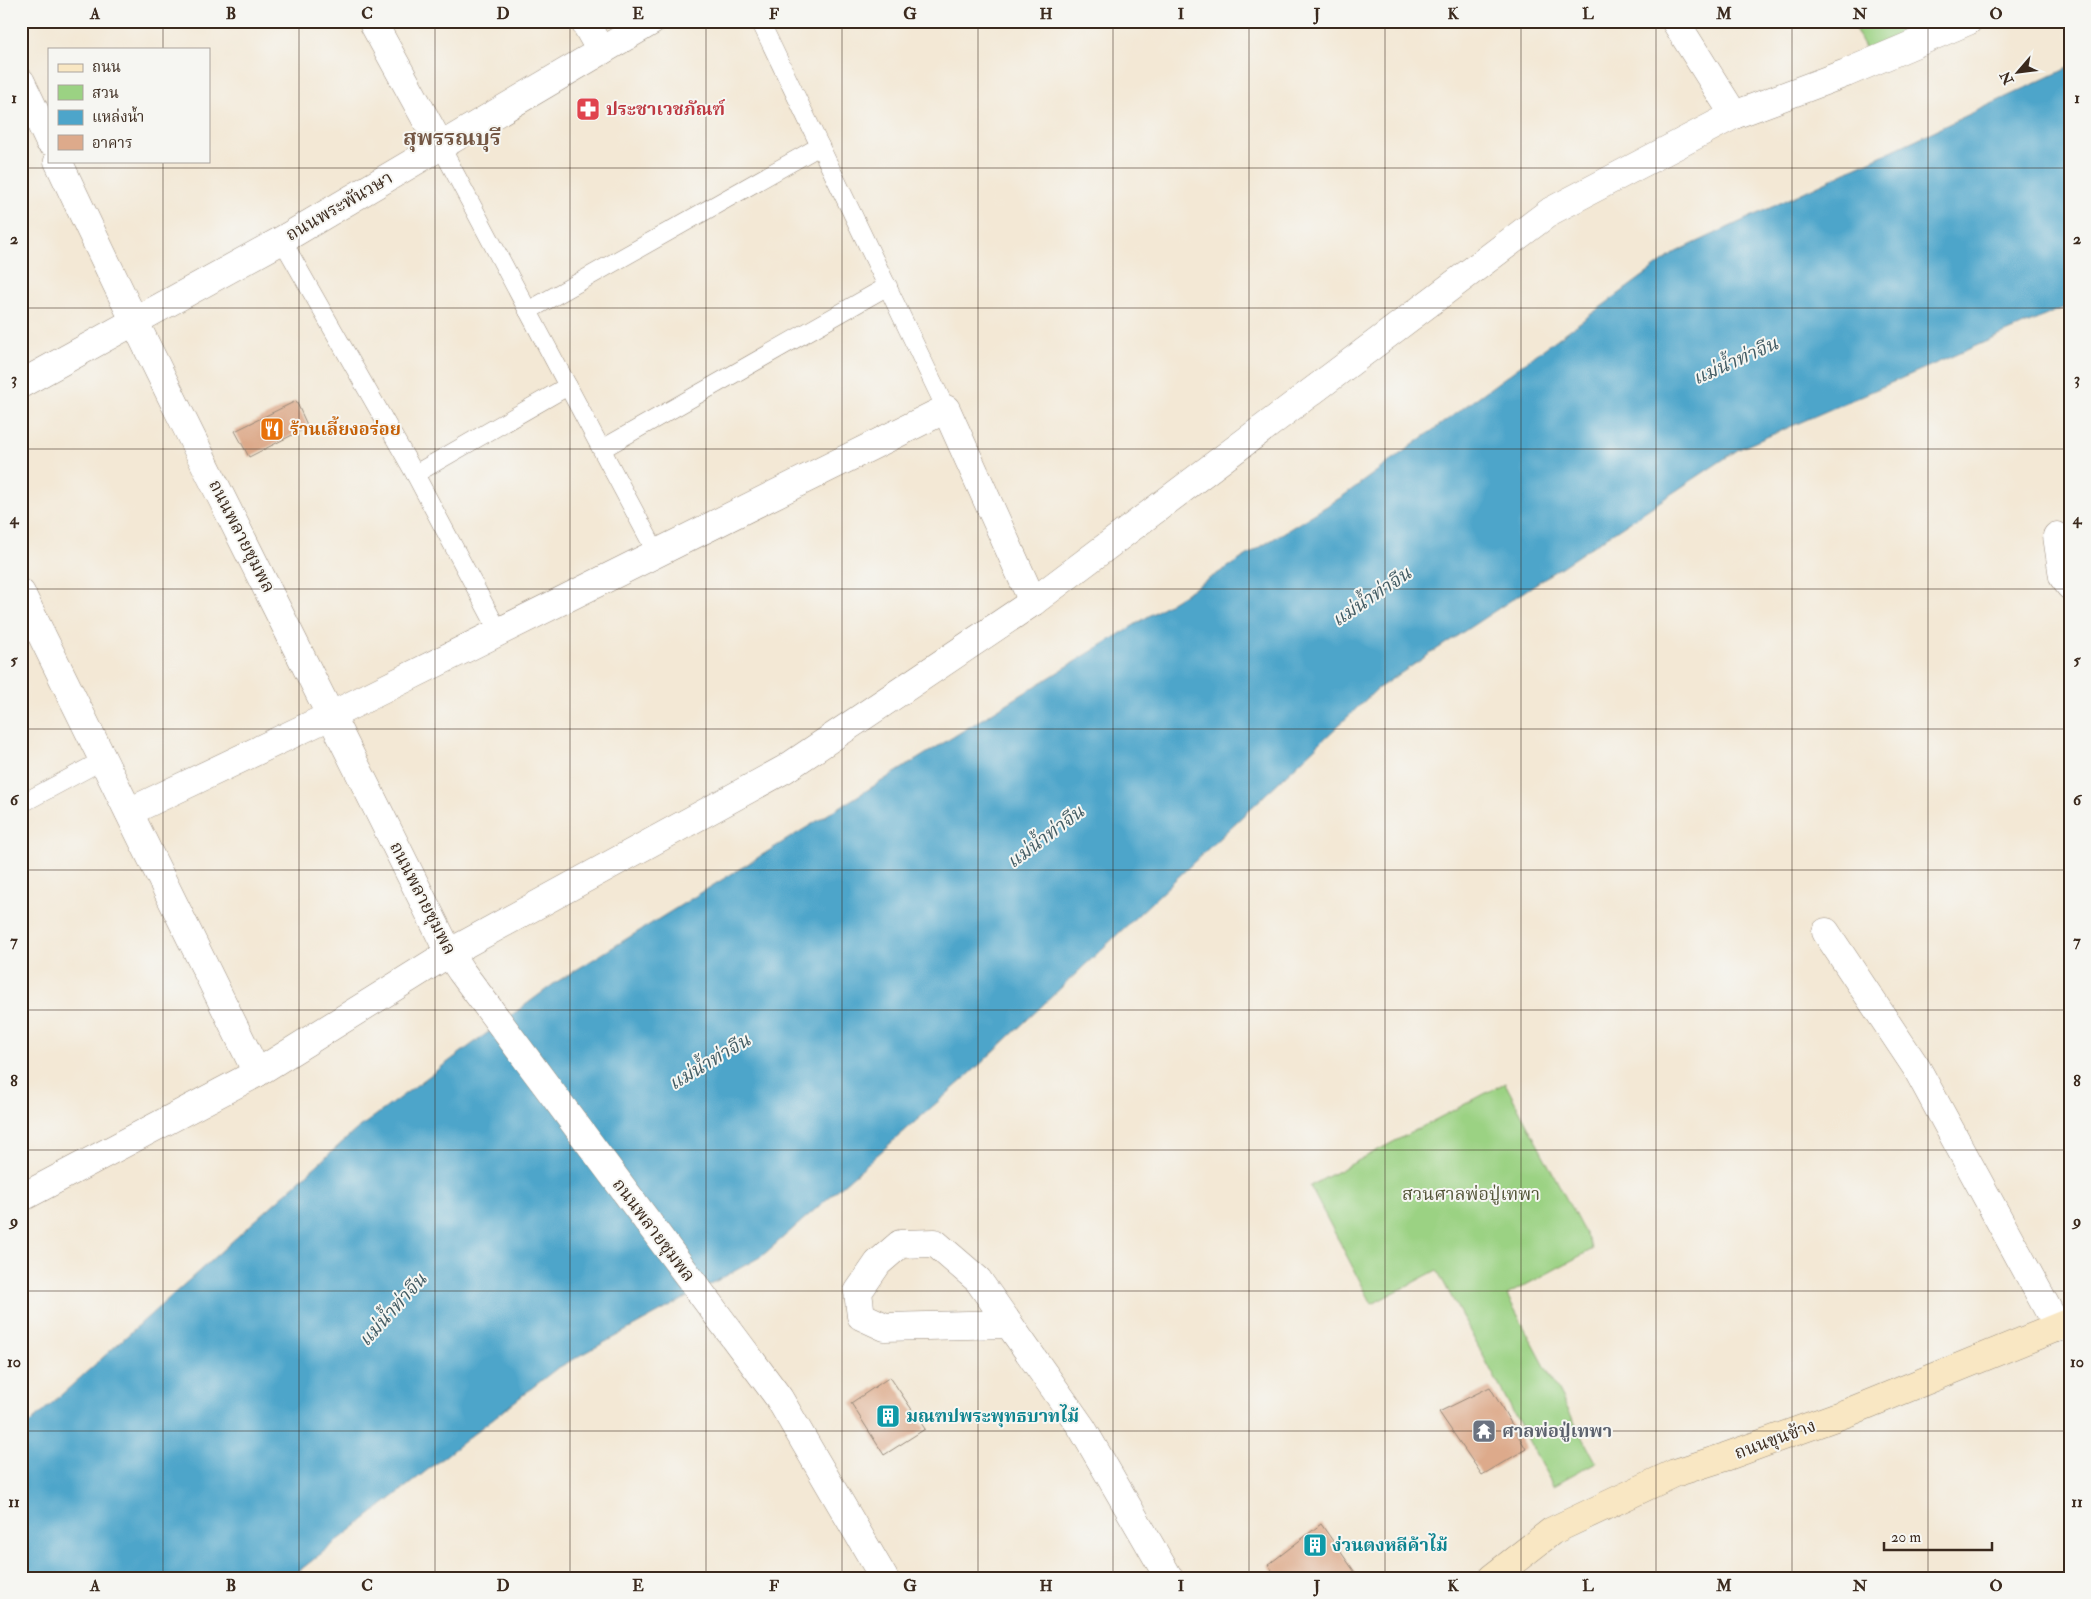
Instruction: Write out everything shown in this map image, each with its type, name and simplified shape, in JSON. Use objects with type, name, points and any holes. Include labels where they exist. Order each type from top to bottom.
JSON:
[{"type":"main road","name":"ถนนขุนช้าง","points":[[1499,1576],[1552,1531],[1675,1473],[1849,1412],[2064,1325]]},
{"type":"street","points":[[372,21],[441,147]]},
{"type":"street","points":[[584,21],[601,51]]},
{"type":"street","name":"ถนนพระพันวษา","points":[[21,384],[282,240],[652,21]]},
{"type":"street","points":[[1675,21],[1734,116]]},
{"type":"street","points":[[21,1198],[257,1073],[455,962],[785,769],[1033,602],[1551,211],[1734,116],[1846,73],[1968,21]]},
{"type":"street","points":[[21,82],[48,139]]},
{"type":"street","name":"ถนนพลายชุมพล","points":[[58,162],[134,323],[455,962],[779,1398],[884,1578]]},
{"type":"street","points":[[129,812],[332,715],[946,408],[1033,602]]},
{"type":"street","points":[[2057,536],[2064,577],[2070,586]]},
{"type":"street","points":[[21,593],[257,1073]]},
{"type":"street","points":[[1826,932],[1916,1067],[2064,1325]]},
{"type":"street","points":[[1009,1324],[885,1327],[861,1316],[858,1292],[878,1263],[900,1244],[935,1243],[978,1280],[1009,1324],[1082,1428],[1169,1578]]},
{"type":"lane","points":[[760,21],[946,408]]},
{"type":"lane","points":[[528,311],[820,146]]},
{"type":"lane","points":[[441,147],[656,552]]},
{"type":"lane","points":[[282,240],[415,474],[499,632]]},
{"type":"lane","points":[[602,449],[888,286]]},
{"type":"lane","points":[[415,474],[568,386]]},
{"type":"lane","points":[[21,804],[103,760]]},
{"type":"green space","points":[[1851,21],[1937,21],[1866,49]]},
{"type":"green space","name":"สวนศาลพ่อปู่เทพา","points":[[1505,1083],[1593,1249],[1507,1295],[1596,1462],[1553,1486],[1437,1270],[1372,1304],[1310,1186]]},
{"type":"water","name":"แม่น้ำท่าจีน","points":[[2070,67],[2070,305],[1739,449],[1377,689],[973,1071],[762,1256],[556,1369],[290,1578],[21,1578],[21,1431],[356,1130],[555,983],[1343,496],[1676,252]]},
{"type":"building","name":"ร้านเลี้ยงอร่อย","points":[[296,401],[308,427],[249,457],[235,431]]},
{"type":"building","name":"มณฑปพระพุทธบาทไม้","points":[[890,1377],[925,1429],[884,1455],[851,1403]]},
{"type":"building","name":"ศาลพ่อปู่เทพา","points":[[1490,1387],[1526,1449],[1482,1475],[1439,1412]]},
{"type":"building","name":"ง่วนตงหลีค้าไม้","points":[[1321,1524],[1359,1578],[1278,1578],[1268,1565]]},
{"type":"place","name":"ประชาเวชภัณฑ์","points":[[588,109]]},
{"type":"place","name":"ร้านเลี้ยงอร่อย","points":[[272,429]]},
{"type":"place","name":"มณฑปพระพุทธบาทไม้","points":[[888,1416]]},
{"type":"place","name":"ศาลพ่อปู่เทพา","points":[[1484,1431]]},
{"type":"place","name":"ง่วนตงหลีค้าไม้","points":[[1315,1545]]},
{"type":"district","name":"สุพรรณบุรี","points":[[452,137]]}]
